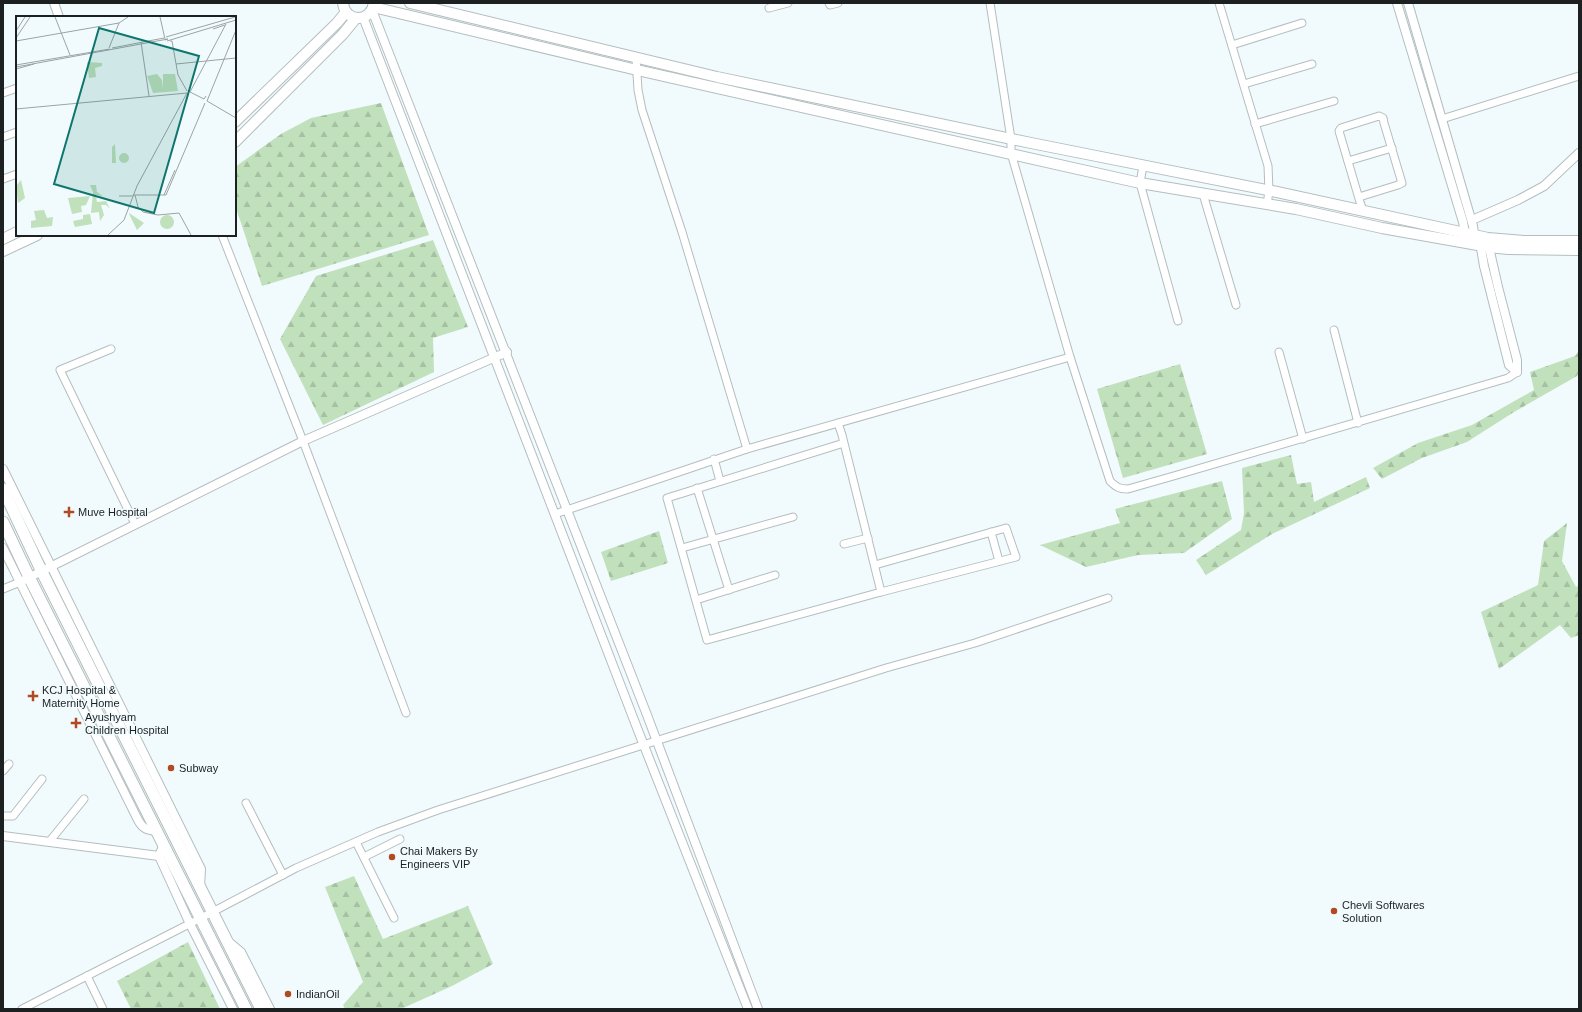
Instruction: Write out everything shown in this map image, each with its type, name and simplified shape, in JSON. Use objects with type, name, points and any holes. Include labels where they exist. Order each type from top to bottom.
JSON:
[{"type":"main road","points":[[410,3],[716,77],[1363,211],[1508,249],[1579,250]]},
{"type":"main road","points":[[236,141],[343,34],[360,18],[367,16],[373,6],[637,70],[1140,183],[1267,205],[1382,228],[1477,240],[1579,241]]},
{"type":"main road","points":[[236,121],[337,23],[344,7],[350,15],[360,18]]},
{"type":"main road","points":[[3,239],[16,232]]},
{"type":"main road","points":[[3,251],[35,236]]},
{"type":"main road","points":[[3,489],[46,567],[200,888],[260,1009]]},
{"type":"main road","points":[[3,522],[24,579],[164,844],[246,1009]]},
{"type":"street","points":[[54,3],[59,16]]},
{"type":"street","points":[[769,8],[788,3]]},
{"type":"street","points":[[829,3],[830,5],[838,3]]},
{"type":"street","points":[[990,3],[1011,139],[1011,153],[1070,357],[1110,481],[1121,489],[1170,477],[1358,423],[1508,378],[1517,372],[1517,360],[1397,3]]},
{"type":"street","points":[[1219,3],[1268,166],[1269,191],[1267,205]]},
{"type":"street","points":[[1408,3],[1477,240]]},
{"type":"street","points":[[373,6],[657,740],[758,1009]]},
{"type":"street","points":[[360,18],[495,358],[748,1009]]},
{"type":"street","points":[[1232,45],[1302,23]]},
{"type":"street","points":[[636,58],[638,90],[642,110],[682,232],[747,449]]},
{"type":"street","points":[[1244,84],[1312,64]]},
{"type":"street","points":[[1442,119],[1579,76]]},
{"type":"street","points":[[3,93],[16,88]]},
{"type":"street","points":[[1256,124],[1334,101]]},
{"type":"street","points":[[1359,197],[1401,184],[1402,181],[1383,118],[1379,116],[1340,129],[1339,131],[1363,211]]},
{"type":"street","points":[[3,137],[16,132]]},
{"type":"street","points":[[1348,161],[1392,148]]},
{"type":"street","points":[[1472,220],[1518,200],[1544,186],[1579,152]]},
{"type":"street","points":[[1143,166],[1140,183],[1178,320]]},
{"type":"street","points":[[3,179],[16,174]]},
{"type":"street","points":[[1203,194],[1236,305]]},
{"type":"street","points":[[222,236],[303,441],[406,713]]},
{"type":"street","points":[[1334,330],[1358,423]]},
{"type":"street","points":[[111,349],[60,370],[135,524]]},
{"type":"street","points":[[3,589],[303,441],[507,352]]},
{"type":"street","points":[[1279,352],[1303,439]]},
{"type":"street","points":[[556,514],[714,459],[1070,357]]},
{"type":"street","points":[[838,423],[881,592]]},
{"type":"street","points":[[844,443],[666,498],[682,548],[707,640],[1016,556],[1006,528],[875,565]]},
{"type":"street","points":[[714,459],[720,481]]},
{"type":"street","points":[[3,469],[46,567]]},
{"type":"street","points":[[697,488],[729,590]]},
{"type":"street","points":[[682,548],[793,517]]},
{"type":"street","points":[[991,532],[999,561]]},
{"type":"street","points":[[844,544],[868,538]]},
{"type":"street","points":[[3,548],[24,579]]},
{"type":"street","points":[[696,600],[776,575]]},
{"type":"street","points":[[22,1009],[283,875],[356,842],[455,804],[886,668],[975,643],[1108,598]]},
{"type":"street","points":[[3,770],[9,764]]},
{"type":"street","points":[[3,816],[13,816],[42,779]]},
{"type":"street","points":[[49,842],[84,799]]},
{"type":"street","points":[[246,803],[283,875]]},
{"type":"street","points":[[3,836],[159,856]]},
{"type":"street","points":[[364,857],[400,839]]},
{"type":"street","points":[[356,842],[394,918]]},
{"type":"street","points":[[164,844],[159,856],[190,924],[233,1009]]},
{"type":"street","points":[[226,941],[241,952],[270,1009]]},
{"type":"street","points":[[87,976],[103,1009]]},
{"type":"green space","points":[[381,103],[429,235],[262,286],[236,208],[236,166],[281,134],[311,118]]},
{"type":"green space","points":[[433,240],[468,327],[433,338],[434,372],[323,425],[280,339],[316,276]]},
{"type":"green space","points":[[1579,351],[1579,372],[1577,376],[1514,412],[1467,442],[1422,458],[1382,479],[1373,468],[1418,443],[1472,425],[1534,390],[1530,372],[1575,356]]},
{"type":"green space","points":[[1180,364],[1207,454],[1123,478],[1097,389]]},
{"type":"green space","points":[[1291,455],[1297,484],[1311,482],[1314,502],[1366,477],[1370,488],[1272,534],[1206,575],[1196,560],[1241,530],[1244,513],[1242,468]]},
{"type":"green space","points":[[1222,481],[1232,519],[1184,553],[1138,555],[1086,567],[1040,545],[1120,523],[1115,509]]},
{"type":"green space","points":[[1567,523],[1562,561],[1576,587],[1579,585],[1579,635],[1571,638],[1560,625],[1499,669],[1481,612],[1538,585],[1544,541]]},
{"type":"green space","points":[[659,531],[668,563],[611,581],[601,552]]},
{"type":"green space","points":[[354,876],[383,939],[468,906],[493,964],[452,986],[401,1009],[345,1009],[343,1005],[363,982],[325,887]]},
{"type":"green space","points":[[188,942],[220,1009],[131,1009],[117,981]]},
{"type":"place","name":"Muve Hospital","points":[[69,512]]},
{"type":"place","name":"KCJ Hospital & Maternity Home","points":[[33,696]]},
{"type":"place","name":"Ayushyam Children Hospital","points":[[76,723]]},
{"type":"place","name":"Subway","points":[[171,768]]},
{"type":"place","name":"Chai Makers By Engineers VIP","points":[[392,857]]},
{"type":"place","name":"Chevli Softwares Solution","points":[[1334,911]]},
{"type":"place","name":"IndianOil","points":[[288,994]]}]
